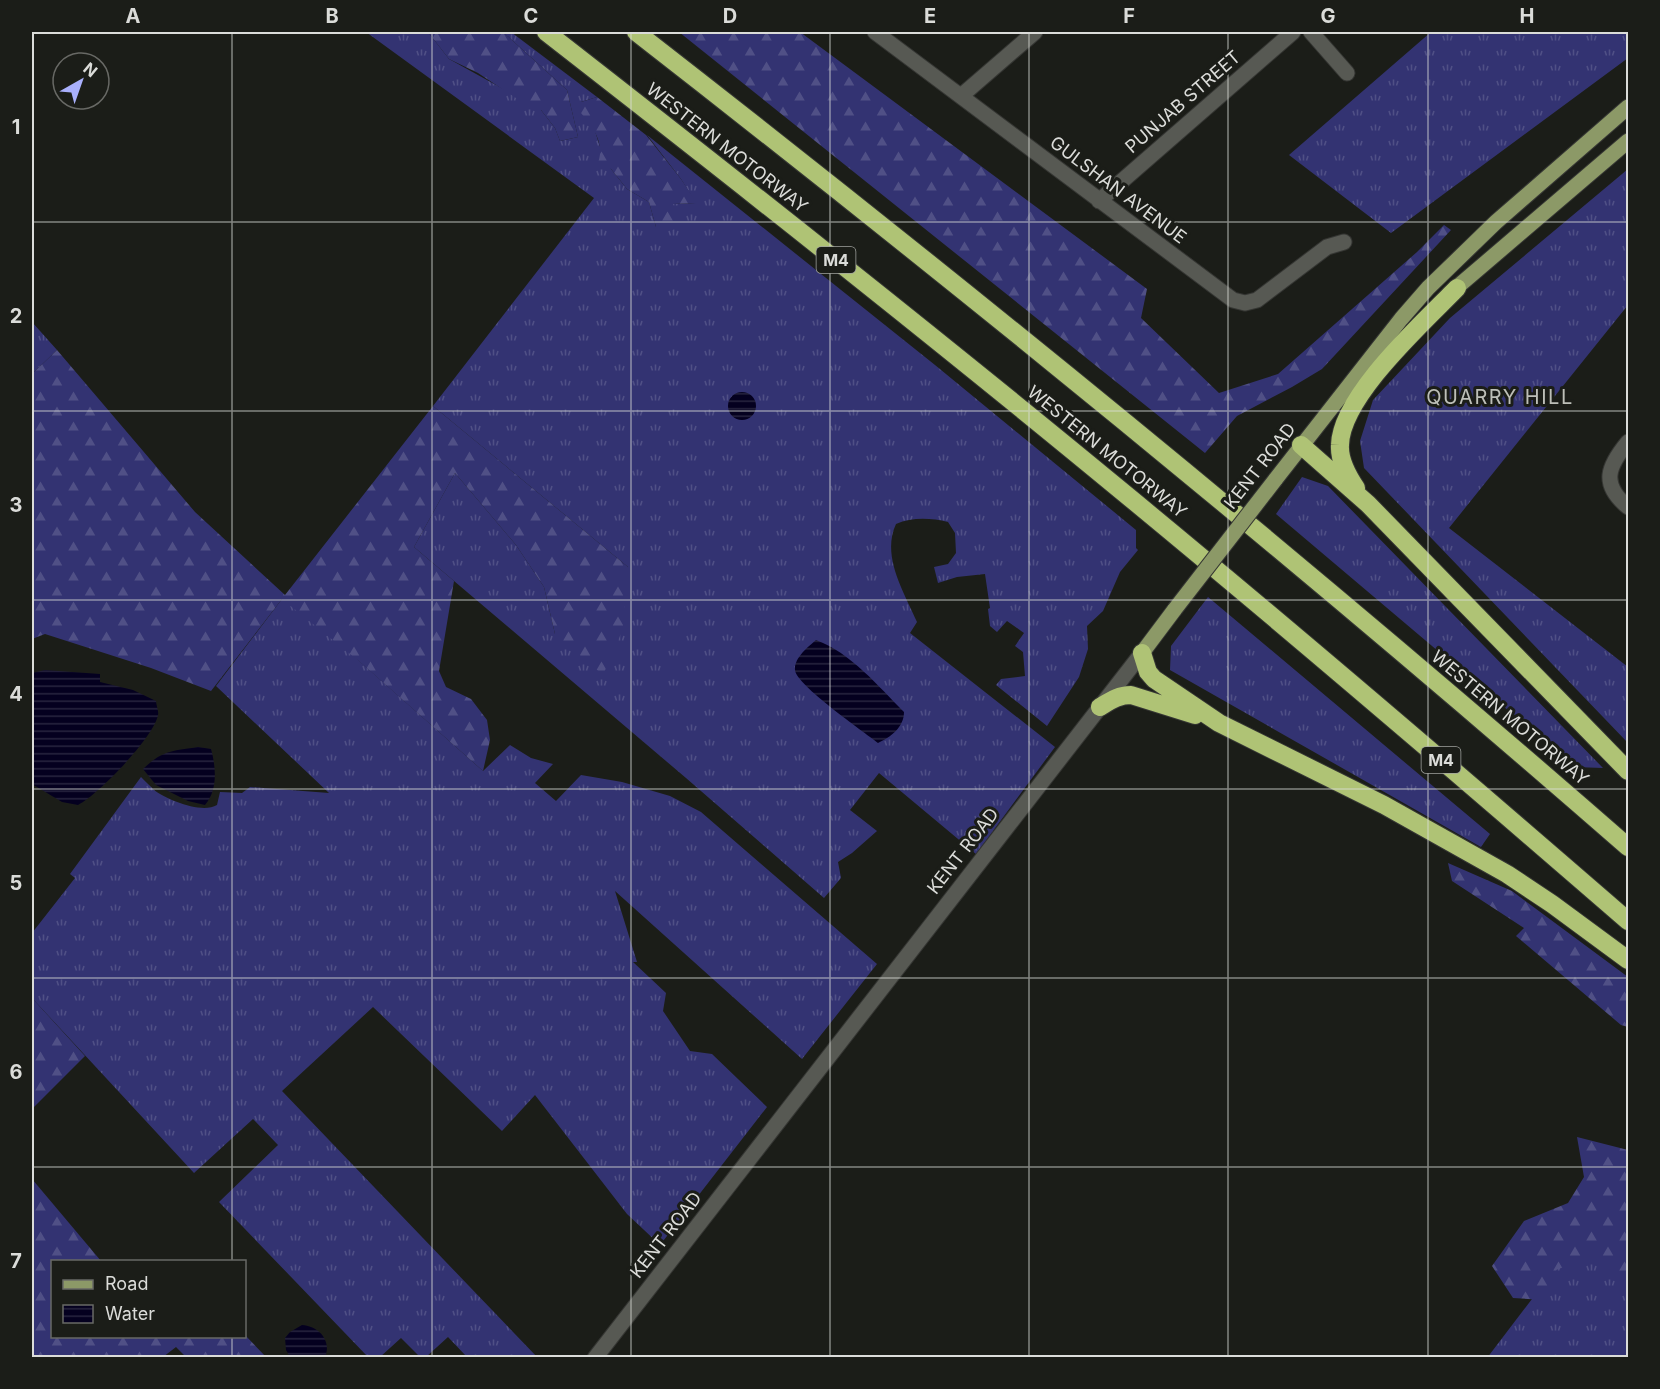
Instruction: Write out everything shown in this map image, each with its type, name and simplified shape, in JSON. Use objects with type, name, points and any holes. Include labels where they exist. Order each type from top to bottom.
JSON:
[{"type":"highway","name":"WESTERN MOTORWAY","points":[[546,32],[771,209],[1123,492],[1330,665],[1629,921]]},
{"type":"highway","name":"WESTERN MOTORWAY","points":[[636,32],[810,168],[1158,450],[1288,557],[1629,847]]},
{"type":"highway","points":[[1368,504],[1348,475],[1342,460],[1341,434],[1368,383],[1457,288]]},
{"type":"highway","points":[[1301,445],[1368,504],[1629,771]]},
{"type":"highway","points":[[1142,653],[1148,672],[1154,679],[1219,723],[1384,805],[1496,868],[1552,904],[1629,960]]},
{"type":"highway","points":[[1100,707],[1123,695],[1131,695],[1219,723]]},
{"type":"main road","name":"KENT ROAD","points":[[1142,653],[1301,445],[1401,319],[1459,257],[1535,186],[1629,107]]},
{"type":"main road","name":"KENT ROAD","points":[[1362,368],[1629,141]]},
{"type":"street","name":"GULSHAN AVENUE","points":[[875,32],[1236,302],[1248,303],[1257,300],[1327,247],[1344,242]]},
{"type":"street","points":[[961,96],[1035,32]]},
{"type":"street","name":"PUNJAB STREET","points":[[1099,201],[1293,32]]},
{"type":"street","points":[[1311,32],[1347,73]]},
{"type":"street","points":[[1629,442],[1614,460],[1610,474],[1615,494],[1629,507]]},
{"type":"street","name":"KENT ROAD","points":[[595,1358],[1142,653]]},
{"type":"green space","points":[[366,32],[412,32],[416,34],[428,32],[449,59],[541,110],[555,128],[560,141],[578,137],[567,90],[503,32],[511,32],[597,97],[581,102],[594,128],[602,153],[627,189],[649,202],[656,227],[672,204],[696,203],[681,179],[647,135],[935,365],[1136,530],[1138,550],[1120,572],[1103,611],[1087,626],[1088,649],[1079,677],[1047,726],[996,685],[1001,679],[1025,676],[1023,652],[1015,646],[1024,633],[1007,621],[997,632],[990,626],[985,574],[957,577],[938,583],[934,567],[948,564],[956,553],[955,533],[948,522],[922,519],[896,524],[892,536],[893,561],[896,574],[917,622],[910,633],[1055,747],[976,854],[879,773],[850,810],[877,831],[838,862],[841,878],[824,898],[414,547],[455,473],[516,545],[544,587],[555,634],[628,567],[433,406],[594,198]]},
{"type":"green space","points":[[428,32],[503,32],[567,90],[578,137],[560,141],[555,128],[541,110],[534,110],[478,73],[449,59]]},
{"type":"green space","points":[[679,32],[800,32],[1147,289],[1141,318],[1219,393],[1278,374],[1417,252],[1444,225],[1451,230],[1322,369],[1237,416],[1205,453]]},
{"type":"green space","points":[[1431,32],[1628,32],[1628,58],[1391,233],[1289,155]]},
{"type":"green space","points":[[597,97],[646,135],[697,203],[673,204],[679,221],[673,230],[656,227],[649,202],[627,189],[611,169],[598,163],[600,149],[597,136],[581,113],[581,102]]},
{"type":"green space","points":[[1628,169],[1628,305],[1449,528],[1628,667],[1628,743],[1364,468],[1360,441],[1373,400],[1450,318]]},
{"type":"green space","points":[[32,322],[57,350],[32,374]]},
{"type":"green space","points":[[57,350],[195,512],[285,595],[433,406],[628,567],[623,629],[603,675],[555,634],[544,587],[516,545],[455,473],[414,547],[454,581],[439,671],[446,687],[471,699],[487,720],[490,740],[483,771],[360,662],[282,599],[211,691],[151,668],[45,634],[32,639],[32,374]]},
{"type":"green space","points":[[1302,477],[1328,486],[1603,768],[1575,767],[1276,514]]},
{"type":"green space","points":[[285,595],[483,771],[510,745],[531,758],[553,764],[535,783],[556,801],[581,775],[622,782],[670,796],[701,812],[877,964],[802,1059],[615,891],[637,962],[633,962],[666,993],[663,1011],[690,1051],[712,1054],[767,1107],[660,1245],[627,1214],[535,1095],[502,1131],[373,1007],[282,1091],[538,1358],[465,1357],[448,1337],[426,1357],[420,1357],[401,1338],[380,1357],[368,1357],[219,1202],[278,1145],[253,1119],[194,1173],[32,998],[32,933],[75,878],[70,874],[141,777],[154,790],[167,798],[185,805],[203,808],[217,805],[220,792],[242,793],[250,787],[329,793],[216,686]]},
{"type":"green space","points":[[1208,597],[1490,834],[1481,847],[1170,670],[1171,646]]},
{"type":"green space","points":[[1448,863],[1512,891],[1628,977],[1628,1027],[1621,1025],[1516,936],[1524,928],[1452,881]]},
{"type":"green space","points":[[32,998],[85,1056],[32,1109]]},
{"type":"green space","points":[[1577,1137],[1628,1150],[1628,1280],[1597,1254],[1556,1270],[1544,1300],[1513,1298],[1492,1266],[1524,1221],[1568,1203],[1584,1177]]},
{"type":"green space","points":[[32,1179],[100,1260],[51,1260],[51,1338],[246,1338],[246,1336],[266,1357],[186,1357],[176,1347],[163,1357],[32,1357]]},
{"type":"green space","points":[[1628,1224],[1628,1357],[1487,1358],[1583,1232]]},
{"type":"water","points":[[742,392],[752,396],[756,406],[752,416],[742,420],[732,416],[728,406],[732,396]]},
{"type":"water","points":[[816,640],[841,653],[852,662],[904,712],[902,722],[892,735],[878,743],[818,697],[798,677],[795,670],[797,661]]},
{"type":"water","points":[[45,670],[100,674],[100,682],[133,690],[156,701],[158,715],[147,737],[111,778],[78,805],[62,802],[32,784],[32,673]]},
{"type":"water","points":[[198,747],[211,749],[214,763],[214,785],[205,805],[188,801],[156,785],[143,769],[168,752]]},
{"type":"water","points":[[302,1325],[314,1328],[323,1335],[327,1345],[325,1357],[290,1357],[286,1350],[285,1338]]},
{"type":"district","name":"QUARRY HILL","points":[[1500,397]]}]
